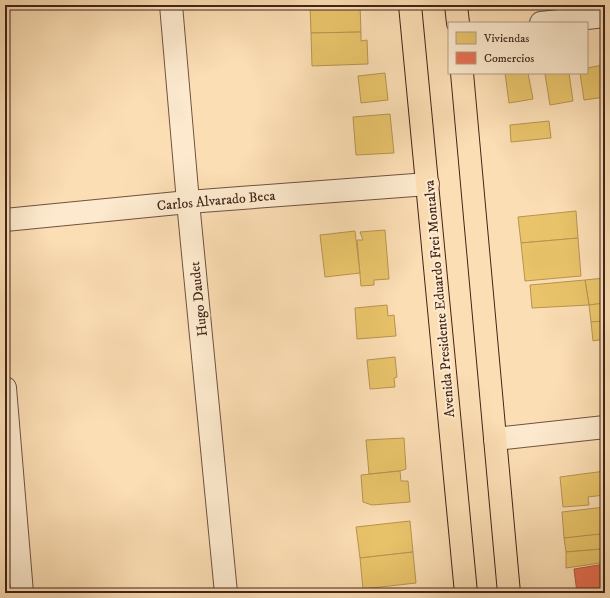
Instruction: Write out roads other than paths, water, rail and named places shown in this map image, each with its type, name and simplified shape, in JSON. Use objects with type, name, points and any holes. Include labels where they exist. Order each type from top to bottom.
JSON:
[{"type":"main road","name":"Avenida Presidente Eduardo Frei Montalva","points":[[410,5],[466,593]]},
{"type":"main road","points":[[456,5],[458,22]]},
{"type":"main road","points":[[462,74],[509,593]]},
{"type":"street","name":"Hugo Daudet","points":[[171,5],[188,202],[226,593]]},
{"type":"street","points":[[550,22],[605,16]]},
{"type":"street","name":"Carlos Alvarado Beca","points":[[5,220],[188,202],[428,184]]},
{"type":"street","points":[[5,388],[22,593]]},
{"type":"street","points":[[495,439],[605,427]]}]
